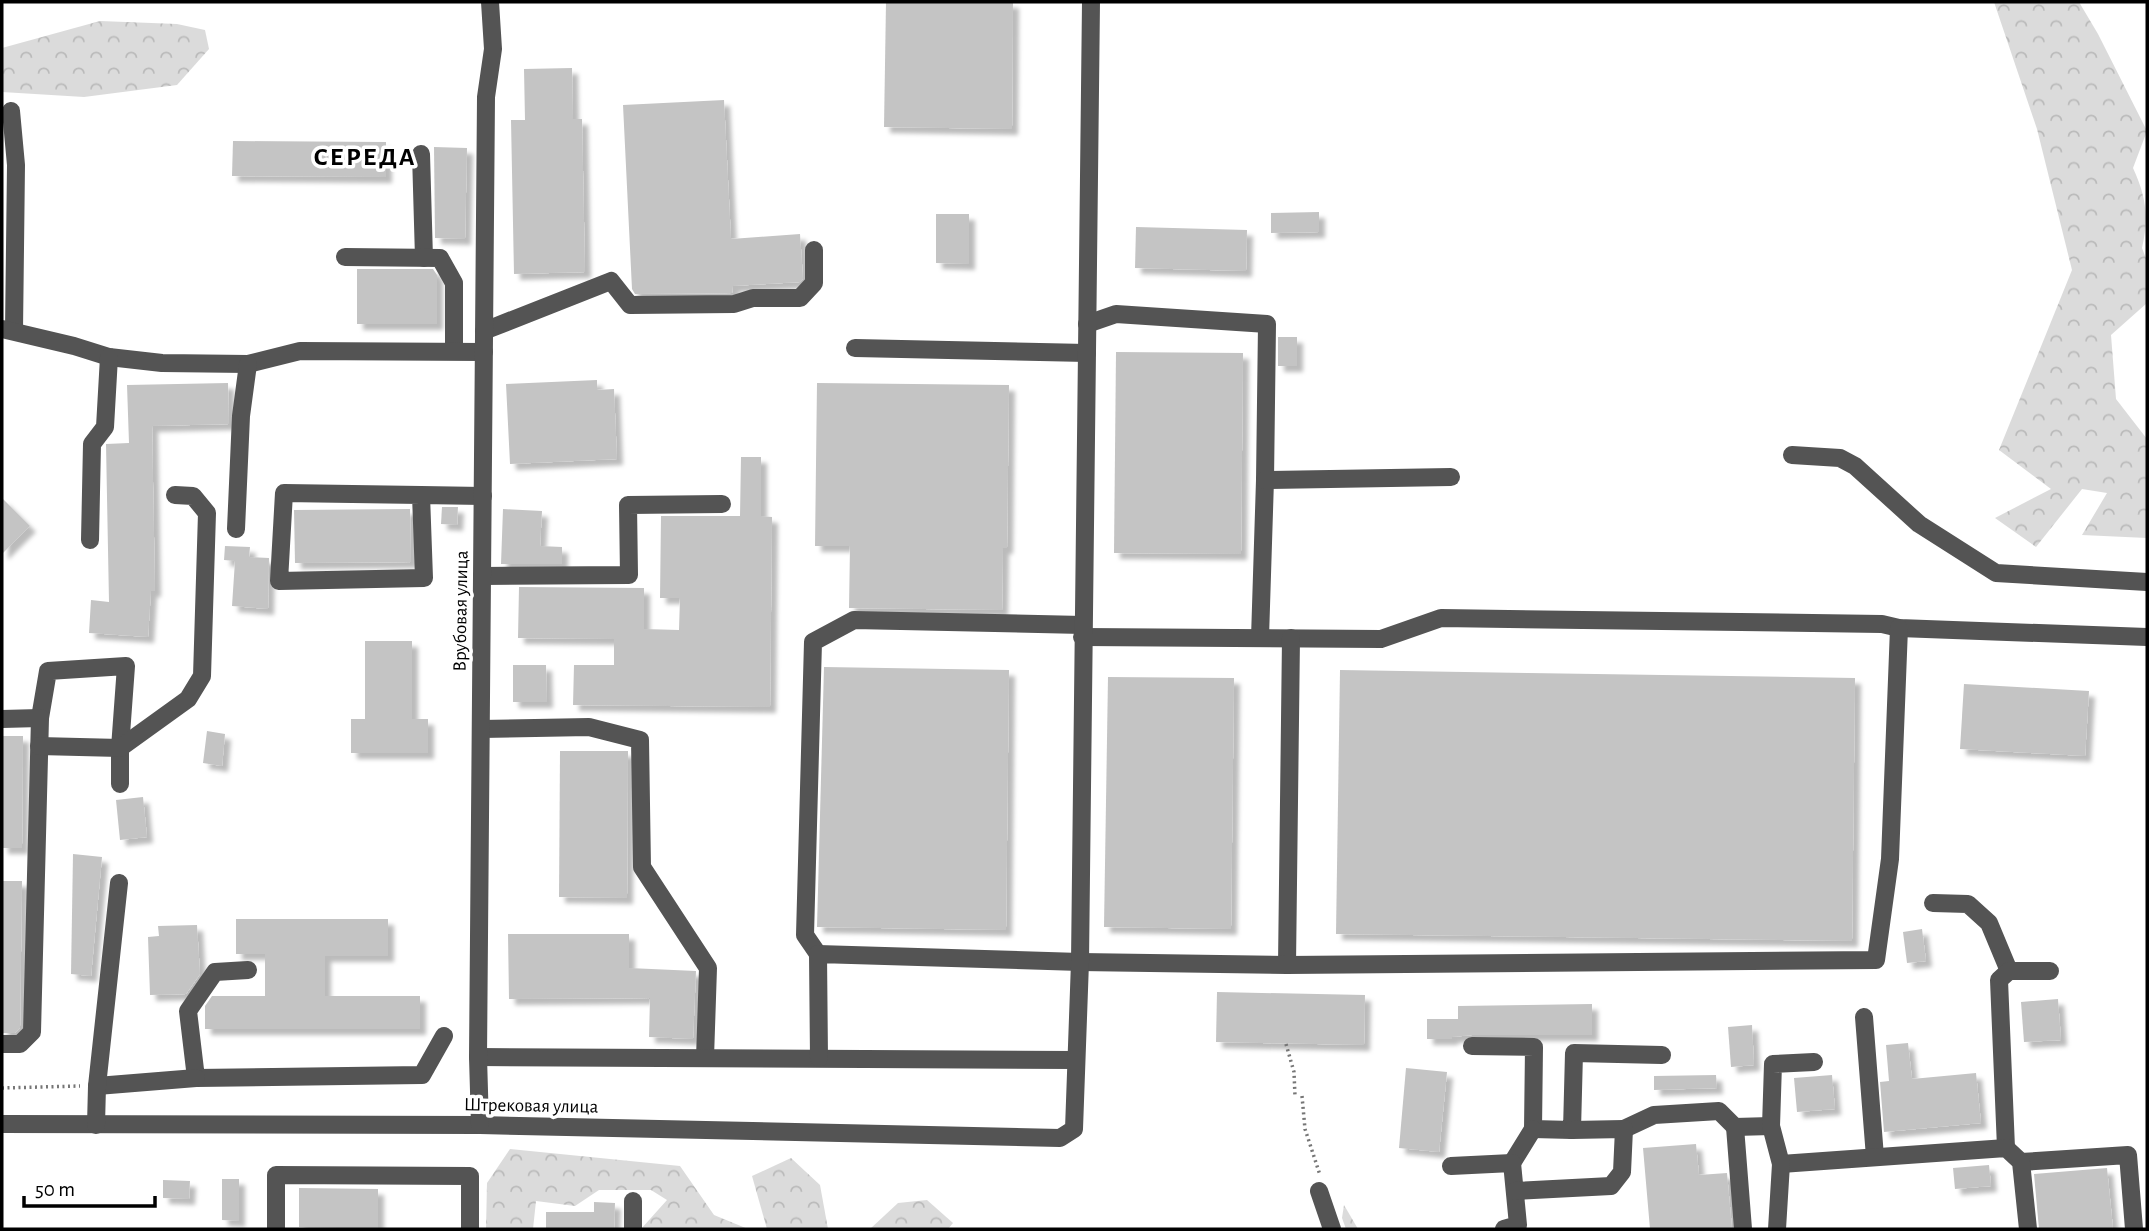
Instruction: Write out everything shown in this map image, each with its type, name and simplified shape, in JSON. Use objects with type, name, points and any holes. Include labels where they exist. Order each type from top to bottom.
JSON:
[{"type":"street","name":"Врубовая улица","points":[[480,1125],[478,1057],[486,97],[493,49],[490,2]]},
{"type":"street","points":[[478,1057],[1075,1060],[1080,962],[1091,2]]},
{"type":"street","points":[[11,111],[16,165],[8,330],[109,357],[162,363],[248,364],[300,351],[484,352]]},
{"type":"street","points":[[421,154],[424,258]]},
{"type":"street","points":[[484,331],[611,281],[630,305],[734,304],[753,298],[800,298],[814,284],[814,250]]},
{"type":"street","points":[[345,257],[440,258],[454,284],[454,350]]},
{"type":"street","points":[[1087,324],[1116,314],[1267,324],[1259,638]]},
{"type":"street","points":[[855,348],[1087,353]]},
{"type":"street","points":[[90,540],[92,444],[105,427],[109,357]]},
{"type":"street","points":[[236,529],[242,416],[248,364]]},
{"type":"street","points":[[1792,455],[1840,458],[1855,466],[1919,524],[1996,573],[2147,582]]},
{"type":"street","points":[[1265,480],[1451,477]]},
{"type":"street","points":[[421,495],[424,578],[279,581],[284,493],[421,495],[483,496]]},
{"type":"street","points":[[39,746],[120,748],[188,699],[202,677],[206,513],[193,496],[175,495]]},
{"type":"street","points":[[482,576],[629,575],[628,505],[722,504]]},
{"type":"street","points":[[819,1058],[818,954],[805,935],[813,642],[854,620],[1259,638],[1381,639],[1441,618],[1882,624],[1899,628],[2147,637]]},
{"type":"street","points":[[818,954],[1287,965],[1875,960],[1890,859],[1899,628]]},
{"type":"street","points":[[1287,965],[1291,638]]},
{"type":"street","points":[[2,1044],[20,1044],[32,1032],[40,718],[48,671],[126,666],[120,784]]},
{"type":"street","points":[[2,719],[40,718]]},
{"type":"street","points":[[481,729],[590,727],[640,740],[642,867],[708,968],[705,1058]]},
{"type":"street","points":[[96,1125],[97,1086],[119,883]]},
{"type":"street","points":[[1933,903],[1968,904],[1989,923],[2009,971]]},
{"type":"street","points":[[196,1078],[188,1011],[215,972],[248,970]]},
{"type":"street","points":[[2028,1229],[2021,1162],[2006,1148],[1999,980],[2009,971],[2050,971]]},
{"type":"street","points":[[1864,1017],[1875,1157]]},
{"type":"street","points":[[97,1086],[196,1078],[422,1075],[444,1036]]},
{"type":"street","points":[[1472,1045],[1534,1047],[1533,1129],[1512,1163],[1515,1191],[1513,1228]]},
{"type":"street","points":[[1572,1130],[1574,1053],[1662,1055]]},
{"type":"street","name":"Штрековая улица","points":[[2,1124],[480,1125],[1060,1138],[1074,1129],[1075,1060]]},
{"type":"street","points":[[1777,1229],[1781,1164],[1771,1126],[1773,1064],[1814,1062]]},
{"type":"street","points":[[1533,1129],[1624,1129],[1654,1115],[1719,1111],[1735,1128],[1744,1229]]},
{"type":"street","points":[[1735,1128],[1771,1126]]},
{"type":"street","points":[[1515,1191],[1611,1186],[1622,1172],[1624,1129]]},
{"type":"street","points":[[1781,1164],[2006,1148]]},
{"type":"street","points":[[2021,1162],[2128,1155],[2134,1229]]},
{"type":"street","points":[[1451,1166],[1512,1163]]},
{"type":"street","points":[[275,1229],[276,1175],[470,1176],[470,1229]]},
{"type":"street","points":[[1320,1185],[1332,1229]]},
{"type":"street","points":[[633,1229],[634,1201]]},
{"type":"path","points":[[1286,1044],[1294,1072],[1295,1096]]},
{"type":"path","points":[[2,1088],[97,1086]]},
{"type":"path","points":[[1302,1096],[1305,1129],[1320,1185]]},
{"type":"green space","points":[[1994,2],[2079,2],[2147,131],[2133,168],[2145,207],[2142,248],[2147,261],[2147,303],[2111,335],[2116,399],[2147,439],[2147,538],[2082,535],[2107,493],[2082,489],[2036,547],[1995,518],[2051,489],[1999,450],[2072,270],[2037,129]]},
{"type":"green space","points":[[100,21],[177,24],[205,30],[209,49],[177,85],[84,97],[2,92],[2,48]]},
{"type":"green space","points":[[510,1149],[680,1166],[714,1215],[748,1229],[641,1229],[667,1200],[651,1190],[599,1190],[575,1206],[536,1201],[533,1229],[486,1229],[487,1183]]},
{"type":"green space","points":[[791,1158],[820,1185],[828,1229],[767,1229],[752,1176]]},
{"type":"green space","points":[[927,1200],[953,1223],[948,1229],[870,1229],[898,1203]]},
{"type":"green space","points":[[1344,1205],[1358,1229],[1346,1229],[1342,1218]]},
{"type":"building","points":[[886,2],[1013,2],[1012,129],[884,127]]},
{"type":"building","points":[[572,68],[573,119],[582,119],[585,272],[514,274],[511,120],[525,120],[524,69]]},
{"type":"building","points":[[724,100],[731,239],[800,234],[803,279],[800,282],[733,286],[732,293],[635,294],[632,289],[623,105]]},
{"type":"building","points":[[233,141],[386,142],[386,177],[232,176]]},
{"type":"building","points":[[434,147],[467,148],[465,239],[435,238]]},
{"type":"building","points":[[1319,212],[1319,232],[1271,233],[1271,213]]},
{"type":"building","points":[[936,214],[969,214],[969,264],[936,263]]},
{"type":"building","points":[[1136,227],[1247,230],[1246,271],[1135,268]]},
{"type":"building","points":[[357,269],[433,269],[437,275],[437,324],[357,324]]},
{"type":"building","points":[[1278,337],[1297,337],[1297,366],[1278,366]]},
{"type":"building","points":[[1116,352],[1243,353],[1241,554],[1114,553]]},
{"type":"building","points":[[597,380],[597,390],[614,389],[617,459],[510,464],[506,384]]},
{"type":"building","points":[[228,383],[229,424],[152,426],[155,591],[151,591],[148,637],[89,633],[91,600],[109,602],[106,444],[129,443],[127,385]]},
{"type":"building","points":[[817,383],[1009,385],[1007,548],[1003,548],[1002,610],[849,608],[850,546],[815,546]]},
{"type":"building","points":[[741,457],[761,457],[761,516],[772,517],[770,707],[573,705],[574,665],[614,665],[614,639],[518,638],[519,587],[644,588],[644,629],[679,630],[680,598],[660,598],[661,516],[740,516]]},
{"type":"building","points":[[2,498],[30,526],[2,554]]},
{"type":"building","points":[[442,507],[458,507],[457,525],[441,524]]},
{"type":"building","points":[[410,509],[411,562],[295,563],[294,510]]},
{"type":"building","points":[[503,509],[542,511],[540,546],[562,547],[562,564],[501,564]]},
{"type":"building","points":[[225,546],[250,547],[249,557],[269,558],[268,609],[232,606],[235,561],[224,560]]},
{"type":"building","points":[[365,641],[412,641],[412,719],[428,719],[428,753],[351,753],[351,719],[365,719]]},
{"type":"building","points":[[513,665],[546,665],[547,702],[513,702]]},
{"type":"building","points":[[824,667],[1009,670],[1006,930],[817,927]]},
{"type":"building","points":[[1340,670],[1855,678],[1852,941],[1336,934]]},
{"type":"building","points":[[1108,677],[1234,678],[1231,929],[1104,927]]},
{"type":"building","points":[[1964,684],[2089,691],[2085,756],[1960,749]]},
{"type":"building","points":[[207,731],[225,734],[222,766],[203,763]]},
{"type":"building","points":[[2,736],[23,736],[22,848],[2,848]]},
{"type":"building","points":[[560,751],[628,751],[627,898],[559,897]]},
{"type":"building","points":[[143,797],[147,837],[120,840],[116,800]]},
{"type":"building","points":[[73,854],[102,857],[91,976],[71,974]]},
{"type":"building","points":[[2,881],[22,881],[20,1028],[15,1033],[2,1033]]},
{"type":"building","points":[[236,919],[388,919],[388,956],[325,956],[325,996],[420,996],[420,1029],[205,1029],[205,1006],[212,996],[265,996],[265,954],[236,954]]},
{"type":"building","points":[[197,925],[200,974],[186,994],[150,995],[148,937],[159,936],[158,926]]},
{"type":"building","points":[[1922,929],[1926,961],[1907,963],[1903,932]]},
{"type":"building","points":[[508,934],[629,934],[629,968],[696,971],[693,1039],[649,1037],[650,998],[509,999]]},
{"type":"building","points":[[1217,992],[1365,995],[1364,1045],[1216,1042]]},
{"type":"building","points":[[2058,999],[2061,1040],[2024,1042],[2021,1002]]},
{"type":"building","points":[[1592,1004],[1592,1035],[1472,1035],[1452,1039],[1427,1039],[1427,1019],[1458,1019],[1458,1006]]},
{"type":"building","points":[[1752,1025],[1754,1065],[1731,1067],[1728,1027]]},
{"type":"building","points":[[1908,1043],[1912,1079],[1976,1073],[1981,1123],[1884,1132],[1880,1082],[1889,1081],[1886,1045]]},
{"type":"building","points":[[1406,1068],[1447,1072],[1439,1152],[1399,1148]]},
{"type":"building","points":[[1716,1075],[1717,1088],[1654,1090],[1654,1076]]},
{"type":"building","points":[[1832,1075],[1835,1109],[1797,1112],[1794,1078]]},
{"type":"building","points":[[1696,1144],[1699,1175],[1727,1173],[1732,1229],[1650,1229],[1643,1148]]},
{"type":"building","points":[[1989,1165],[1991,1186],[1955,1189],[1953,1168]]},
{"type":"building","points":[[2107,1168],[2113,1229],[2039,1229],[2034,1174]]},
{"type":"building","points":[[222,1179],[239,1179],[239,1221],[222,1220]]},
{"type":"building","points":[[163,1180],[190,1181],[189,1199],[163,1198]]},
{"type":"building","points":[[299,1188],[378,1189],[378,1229],[299,1227]]},
{"type":"building","points":[[594,1202],[615,1203],[614,1229],[546,1229],[546,1212],[594,1212]]},
{"type":"district","name":"СЕРЕДА","points":[[365,157]]}]
